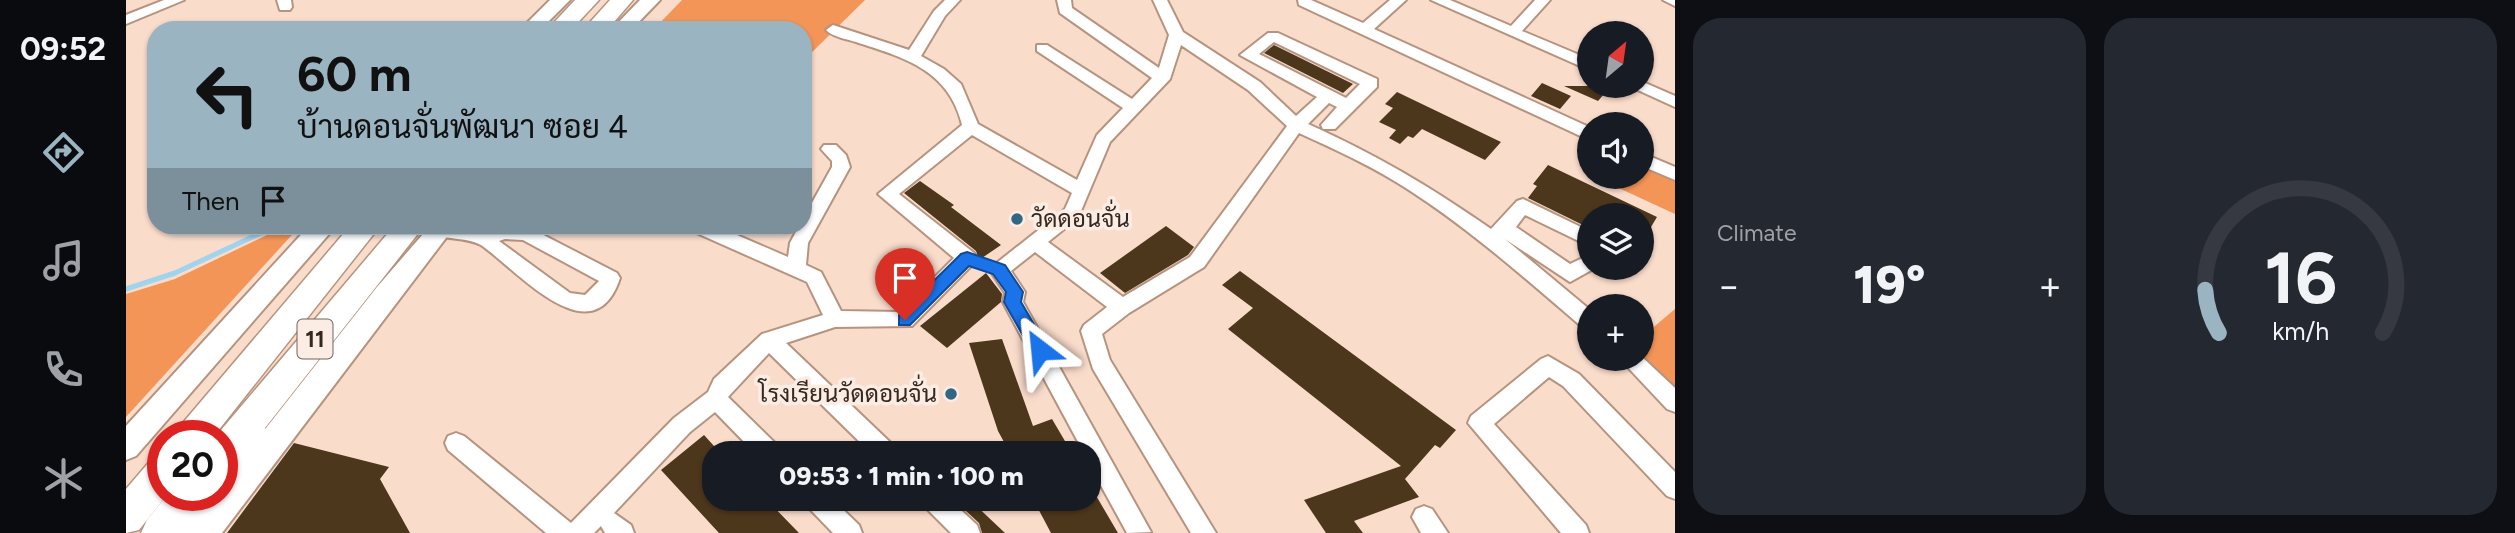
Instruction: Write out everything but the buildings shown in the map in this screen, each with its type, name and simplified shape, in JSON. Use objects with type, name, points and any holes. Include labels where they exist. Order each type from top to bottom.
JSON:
[{"type":"highway","points":[[567,21],[588,0]]},
{"type":"highway","points":[[602,21],[622,0]]},
{"type":"highway","name":"11","points":[[207,420],[359,235]]},
{"type":"highway","name":"11","points":[[238,435],[330,321],[422,235]]},
{"type":"highway","points":[[238,464],[330,321]]},
{"type":"highway","points":[[126,517],[147,491]]},
{"type":"highway","points":[[160,533],[177,511]]},
{"type":"highway","points":[[194,533],[208,511]]},
{"type":"main road","points":[[539,21],[561,0]]},
{"type":"main road","points":[[629,21],[651,0]]},
{"type":"main road","points":[[126,447],[315,235]]},
{"type":"main road","points":[[203,533],[386,294],[426,235]]},
{"type":"main road","points":[[126,507],[147,487]]},
{"type":"street","points":[[126,20],[177,0]]},
{"type":"street","points":[[912,58],[939,14],[953,0]]},
{"type":"street","points":[[1063,0],[1065,10],[1161,77]]},
{"type":"street","points":[[1160,0],[1177,35],[1254,86],[1296,125],[1389,169],[1570,274],[1577,270]]},
{"type":"street","points":[[1364,30],[1399,0]]},
{"type":"street","points":[[1438,0],[1577,60]]},
{"type":"street","points":[[1513,32],[1543,0]]},
{"type":"street","points":[[1304,2],[1577,128]]},
{"type":"street","points":[[833,30],[912,58],[952,84],[971,127],[1082,190]]},
{"type":"street","points":[[999,270],[1072,214],[1103,139],[1135,108],[1161,77],[1177,35]]},
{"type":"street","points":[[1329,125],[1348,106],[1371,83],[1272,36],[1248,55],[1348,106]]},
{"type":"street","points":[[1042,48],[1135,108]]},
{"type":"street","points":[[1654,93],[1675,102]]},
{"type":"street","points":[[1204,533],[1100,363],[1091,331],[1122,307],[1197,262],[1296,125],[1327,96]]},
{"type":"street","points":[[971,127],[887,194],[967,258],[999,270],[1015,292],[1013,302],[1139,533]]},
{"type":"street","points":[[812,219],[841,167],[840,159],[830,149]]},
{"type":"street","points":[[1654,164],[1675,174]]},
{"type":"street","points":[[1499,234],[1523,206],[1577,233]]},
{"type":"street","points":[[1499,234],[1577,309]]},
{"type":"street","points":[[468,235],[486,239],[496,235]]},
{"type":"street","points":[[486,239],[566,301],[588,303],[606,290],[610,278],[530,235]]},
{"type":"street","points":[[719,235],[814,277],[835,319]]},
{"type":"street","points":[[796,269],[799,243],[803,235]]},
{"type":"street","points":[[1035,242],[1122,307]]},
{"type":"street","points":[[578,533],[682,425],[716,399],[722,386],[769,340],[835,319],[905,320],[967,258]]},
{"type":"street","points":[[769,340],[874,441]]},
{"type":"street","points":[[1577,533],[1479,423],[1548,365],[1571,380],[1675,488]]},
{"type":"street","points":[[1643,371],[1675,402]]},
{"type":"street","points":[[716,399],[758,441]]},
{"type":"street","points":[[456,443],[564,533]]},
{"type":"street","points":[[828,511],[850,533]]},
{"type":"street","points":[[945,511],[968,533]]},
{"type":"shaded area","points":[[682,0],[865,0],[812,52],[812,21],[662,21]]},
{"type":"shaded area","points":[[1654,166],[1675,176],[1675,214],[1621,189],[1654,189]]},
{"type":"shaded area","points":[[267,235],[292,235],[126,417],[126,294],[175,279]]},
{"type":"shaded area","points":[[1675,309],[1675,390],[1654,370],[1654,327]]},
{"type":"waterway","points":[[126,289],[175,273],[256,235]]},
{"type":"place","name":"วัดดอนจั่น","points":[[1017,219]]},
{"type":"place","name":"โรงเรียนวัดดอนจั่น","points":[[951,394]]},
{"type":"route","points":[[905,320],[967,258],[999,270],[1015,292],[1013,302],[1040,350]]}]
